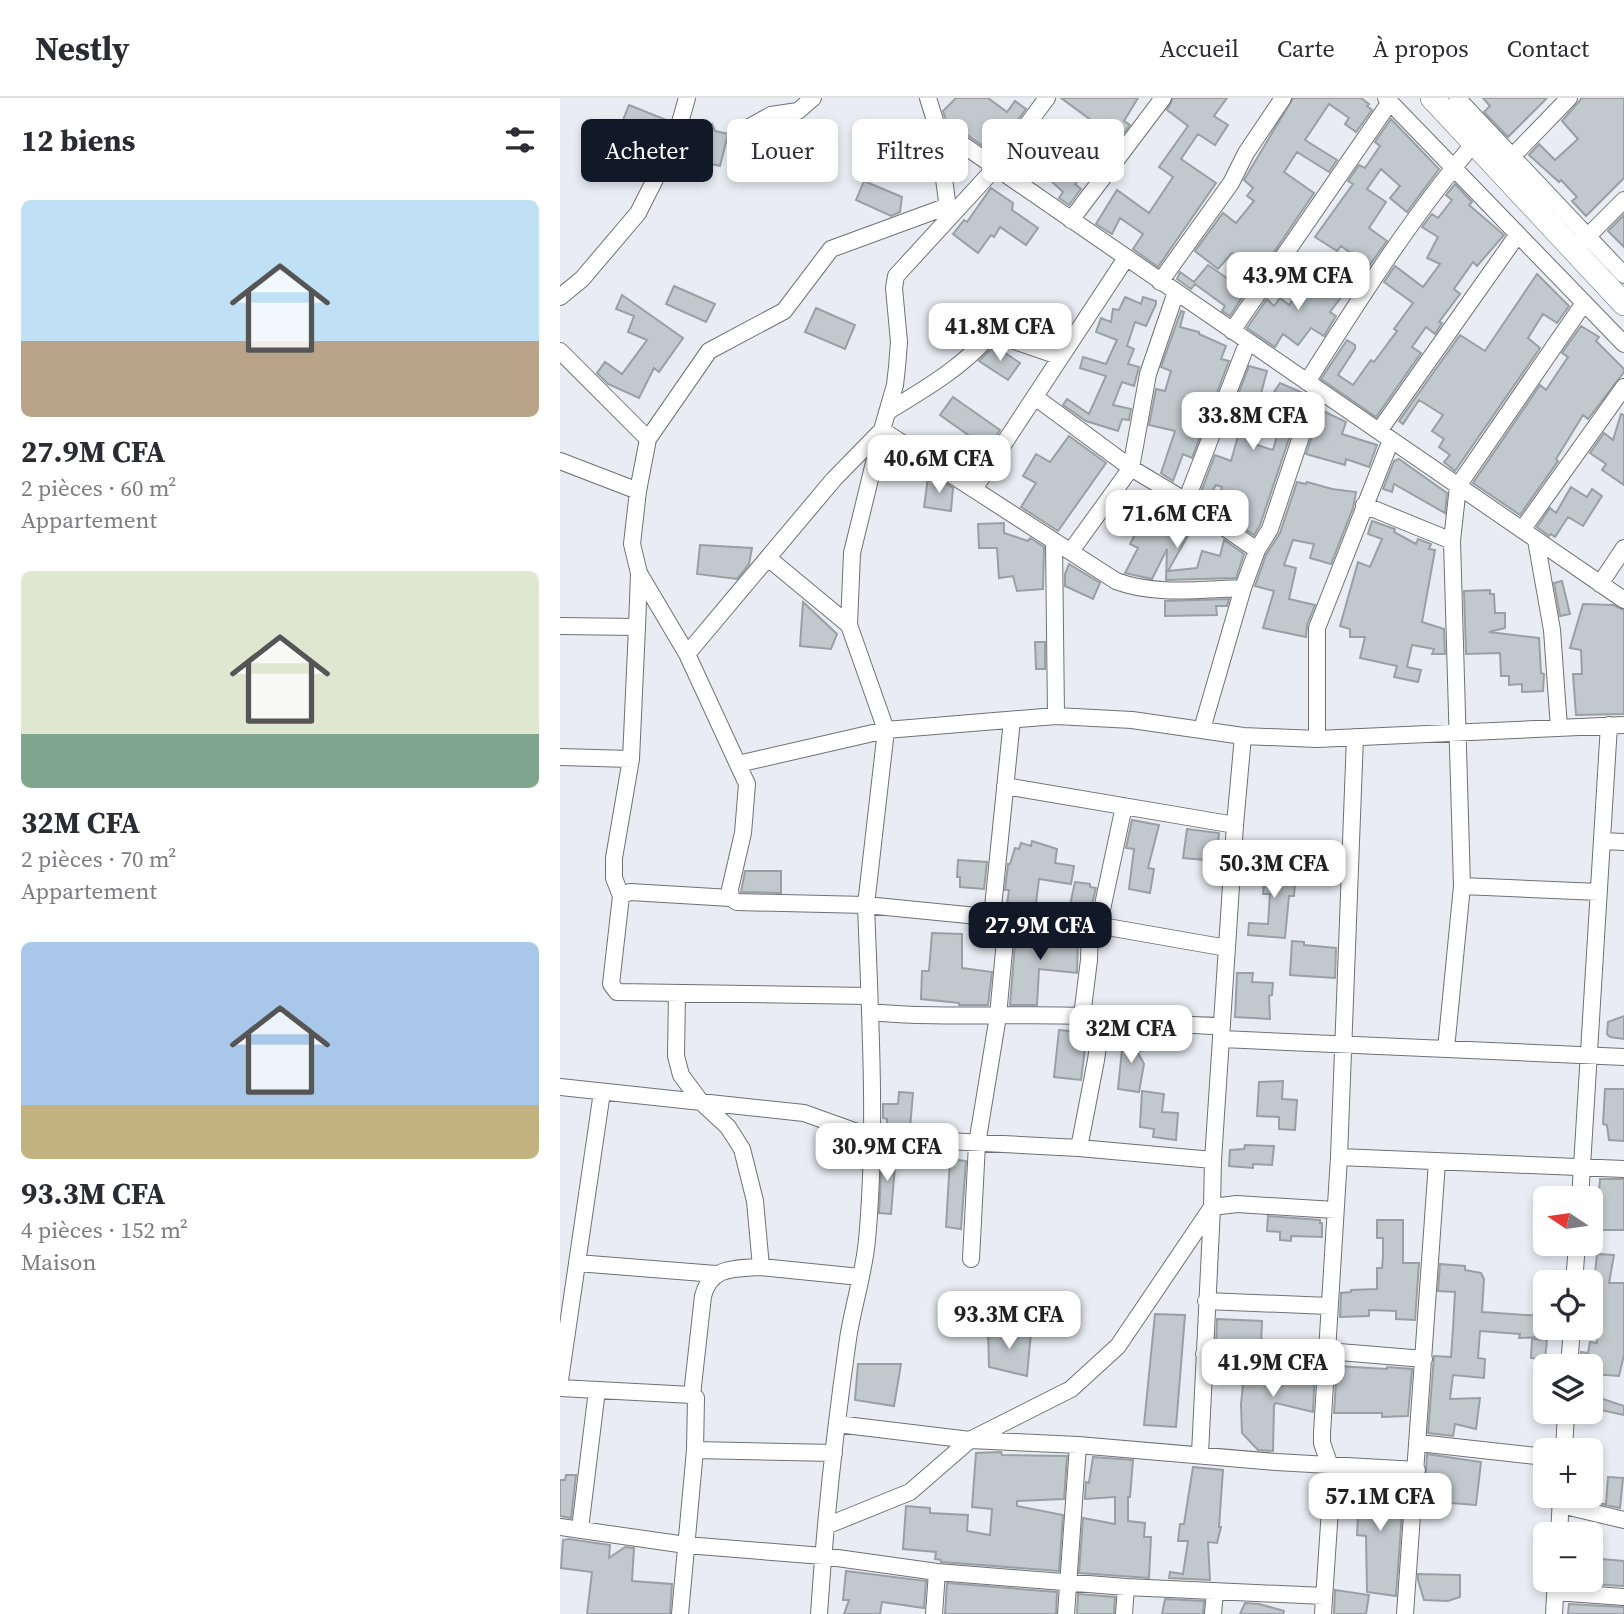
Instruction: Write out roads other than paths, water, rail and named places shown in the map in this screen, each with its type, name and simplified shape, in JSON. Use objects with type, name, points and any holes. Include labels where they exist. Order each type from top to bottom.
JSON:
[{"type":"street","points":[[560,297],[582,279],[638,213],[675,140],[687,98]]},
{"type":"street","points":[[764,119],[771,115],[799,111],[813,98]]},
{"type":"street","points":[[1031,119],[1047,98]]},
{"type":"street","points":[[1071,220],[1163,98]]},
{"type":"street","points":[[1160,282],[1231,183],[1246,153],[1283,98]]},
{"type":"street","points":[[1432,98],[1475,142],[1506,163]]},
{"type":"street","points":[[1457,98],[1506,163],[1581,243],[1624,304]]},
{"type":"street","points":[[1506,163],[1569,98]]},
{"type":"street","points":[[1232,331],[1388,100],[1624,344]]},
{"type":"street","points":[[1202,729],[1243,588],[1258,550],[1270,529],[1312,385],[1373,279],[1453,167],[1475,142]]},
{"type":"street","points":[[818,1614],[837,1424],[868,1227],[872,1166],[866,905],[886,730],[849,625],[852,553],[897,367],[899,342],[894,288],[896,276],[948,212],[982,180]]},
{"type":"street","points":[[944,182],[948,212]]},
{"type":"street","points":[[1015,182],[1624,600]]},
{"type":"street","points":[[1581,243],[1624,200]]},
{"type":"street","points":[[948,212],[831,249],[784,311],[709,351],[648,439],[632,544],[639,573],[637,627],[631,759],[614,858],[614,878],[621,896],[612,988],[617,992],[870,1004],[905,1016],[1102,1017],[1344,1044],[1624,1057]]},
{"type":"street","points":[[1317,739],[1317,628],[1364,505],[1385,436],[1518,234]]},
{"type":"street","points":[[1581,243],[1624,275]]},
{"type":"street","points":[[974,489],[1126,258]]},
{"type":"street","points":[[1071,551],[1131,468],[1148,374],[1176,292]]},
{"type":"street","points":[[1446,1049],[1462,886],[1452,541],[1458,486],[1584,303]]},
{"type":"street","points":[[887,412],[934,384],[974,352],[988,337],[1003,337],[1061,357]]},
{"type":"street","points":[[1186,501],[1248,341]]},
{"type":"street","points":[[560,351],[648,439]]},
{"type":"street","points":[[1522,530],[1624,387]]},
{"type":"street","points":[[1035,397],[1131,468],[1186,501],[1258,550]]},
{"type":"street","points":[[882,429],[1116,581],[1133,587],[1243,588]]},
{"type":"street","points":[[687,654],[834,479],[882,429]]},
{"type":"street","points":[[560,461],[638,491]]},
{"type":"street","points":[[1364,505],[1452,541]]},
{"type":"street","points":[[1536,540],[1552,630],[1559,728]]},
{"type":"street","points":[[1054,543],[1056,716]]},
{"type":"street","points":[[1600,584],[1624,548]]},
{"type":"street","points":[[768,558],[849,625]]},
{"type":"street","points":[[639,573],[687,654],[747,784],[743,833],[730,890],[731,898]]},
{"type":"street","points":[[560,626],[637,627]]},
{"type":"street","points":[[738,764],[886,730],[1056,716],[1132,720],[1243,736],[1317,739],[1616,725],[1602,841],[1580,1186]]},
{"type":"street","points":[[971,1259],[977,1144],[998,1016],[1005,786],[1012,720]]},
{"type":"street","points":[[1200,1454],[1213,1160],[1243,736]]},
{"type":"street","points":[[1323,1614],[1331,1494],[1329,1464],[1321,1433],[1339,1157],[1355,737]]},
{"type":"street","points":[[560,757],[631,759]]},
{"type":"street","points":[[1005,786],[1235,825]]},
{"type":"street","points":[[1082,1016],[1093,926],[1100,919],[1124,806]]},
{"type":"street","points":[[1602,841],[1624,842]]},
{"type":"street","points":[[1462,886],[1599,892]]},
{"type":"street","points":[[621,896],[629,892],[731,898],[737,902],[866,905],[1093,926],[1227,948]]},
{"type":"street","points":[[677,993],[676,1056],[681,1075],[701,1102],[728,1127],[742,1149],[755,1201],[761,1267]]},
{"type":"street","points":[[1079,1148],[1102,1017]]},
{"type":"street","points":[[560,1087],[804,1113],[871,1137],[1079,1148],[1213,1160]]},
{"type":"street","points":[[560,1380],[567,1290],[577,1263],[602,1092]]},
{"type":"street","points":[[1339,1157],[1624,1169]]},
{"type":"street","points":[[1405,1614],[1437,1162]]},
{"type":"street","points":[[826,1527],[910,1492],[970,1440],[1071,1389],[1118,1346],[1212,1208],[1237,1204],[1335,1210]]},
{"type":"street","points":[[577,1263],[716,1274],[761,1267],[860,1277]]},
{"type":"street","points":[[680,1614],[695,1450],[697,1402],[692,1395],[703,1296],[707,1281],[716,1274]]},
{"type":"street","points":[[1206,1301],[1329,1306]]},
{"type":"street","points":[[1204,1354],[1424,1359]]},
{"type":"street","points":[[560,1388],[692,1395]]},
{"type":"street","points":[[580,1529],[597,1390]]},
{"type":"street","points":[[837,1424],[970,1440],[1078,1445],[1276,1462],[1417,1470]]},
{"type":"street","points":[[1419,1443],[1533,1456]]},
{"type":"street","points":[[1066,1614],[1078,1445]]},
{"type":"street","points":[[695,1450],[834,1452]]},
{"type":"street","points":[[1592,1508],[1623,1515]]},
{"type":"street","points":[[560,1527],[686,1545],[823,1556],[937,1572],[1126,1587],[1324,1596]]},
{"type":"street","points":[[934,1614],[937,1572]]},
{"type":"street","points":[[1124,1614],[1126,1587]]},
{"type":"street","points":[[1213,1614],[1215,1591]]},
{"type":"street","points":[[1554,1614],[1556,1592]]},
{"type":"street","points":[[1593,1592],[1624,1597]]}]
